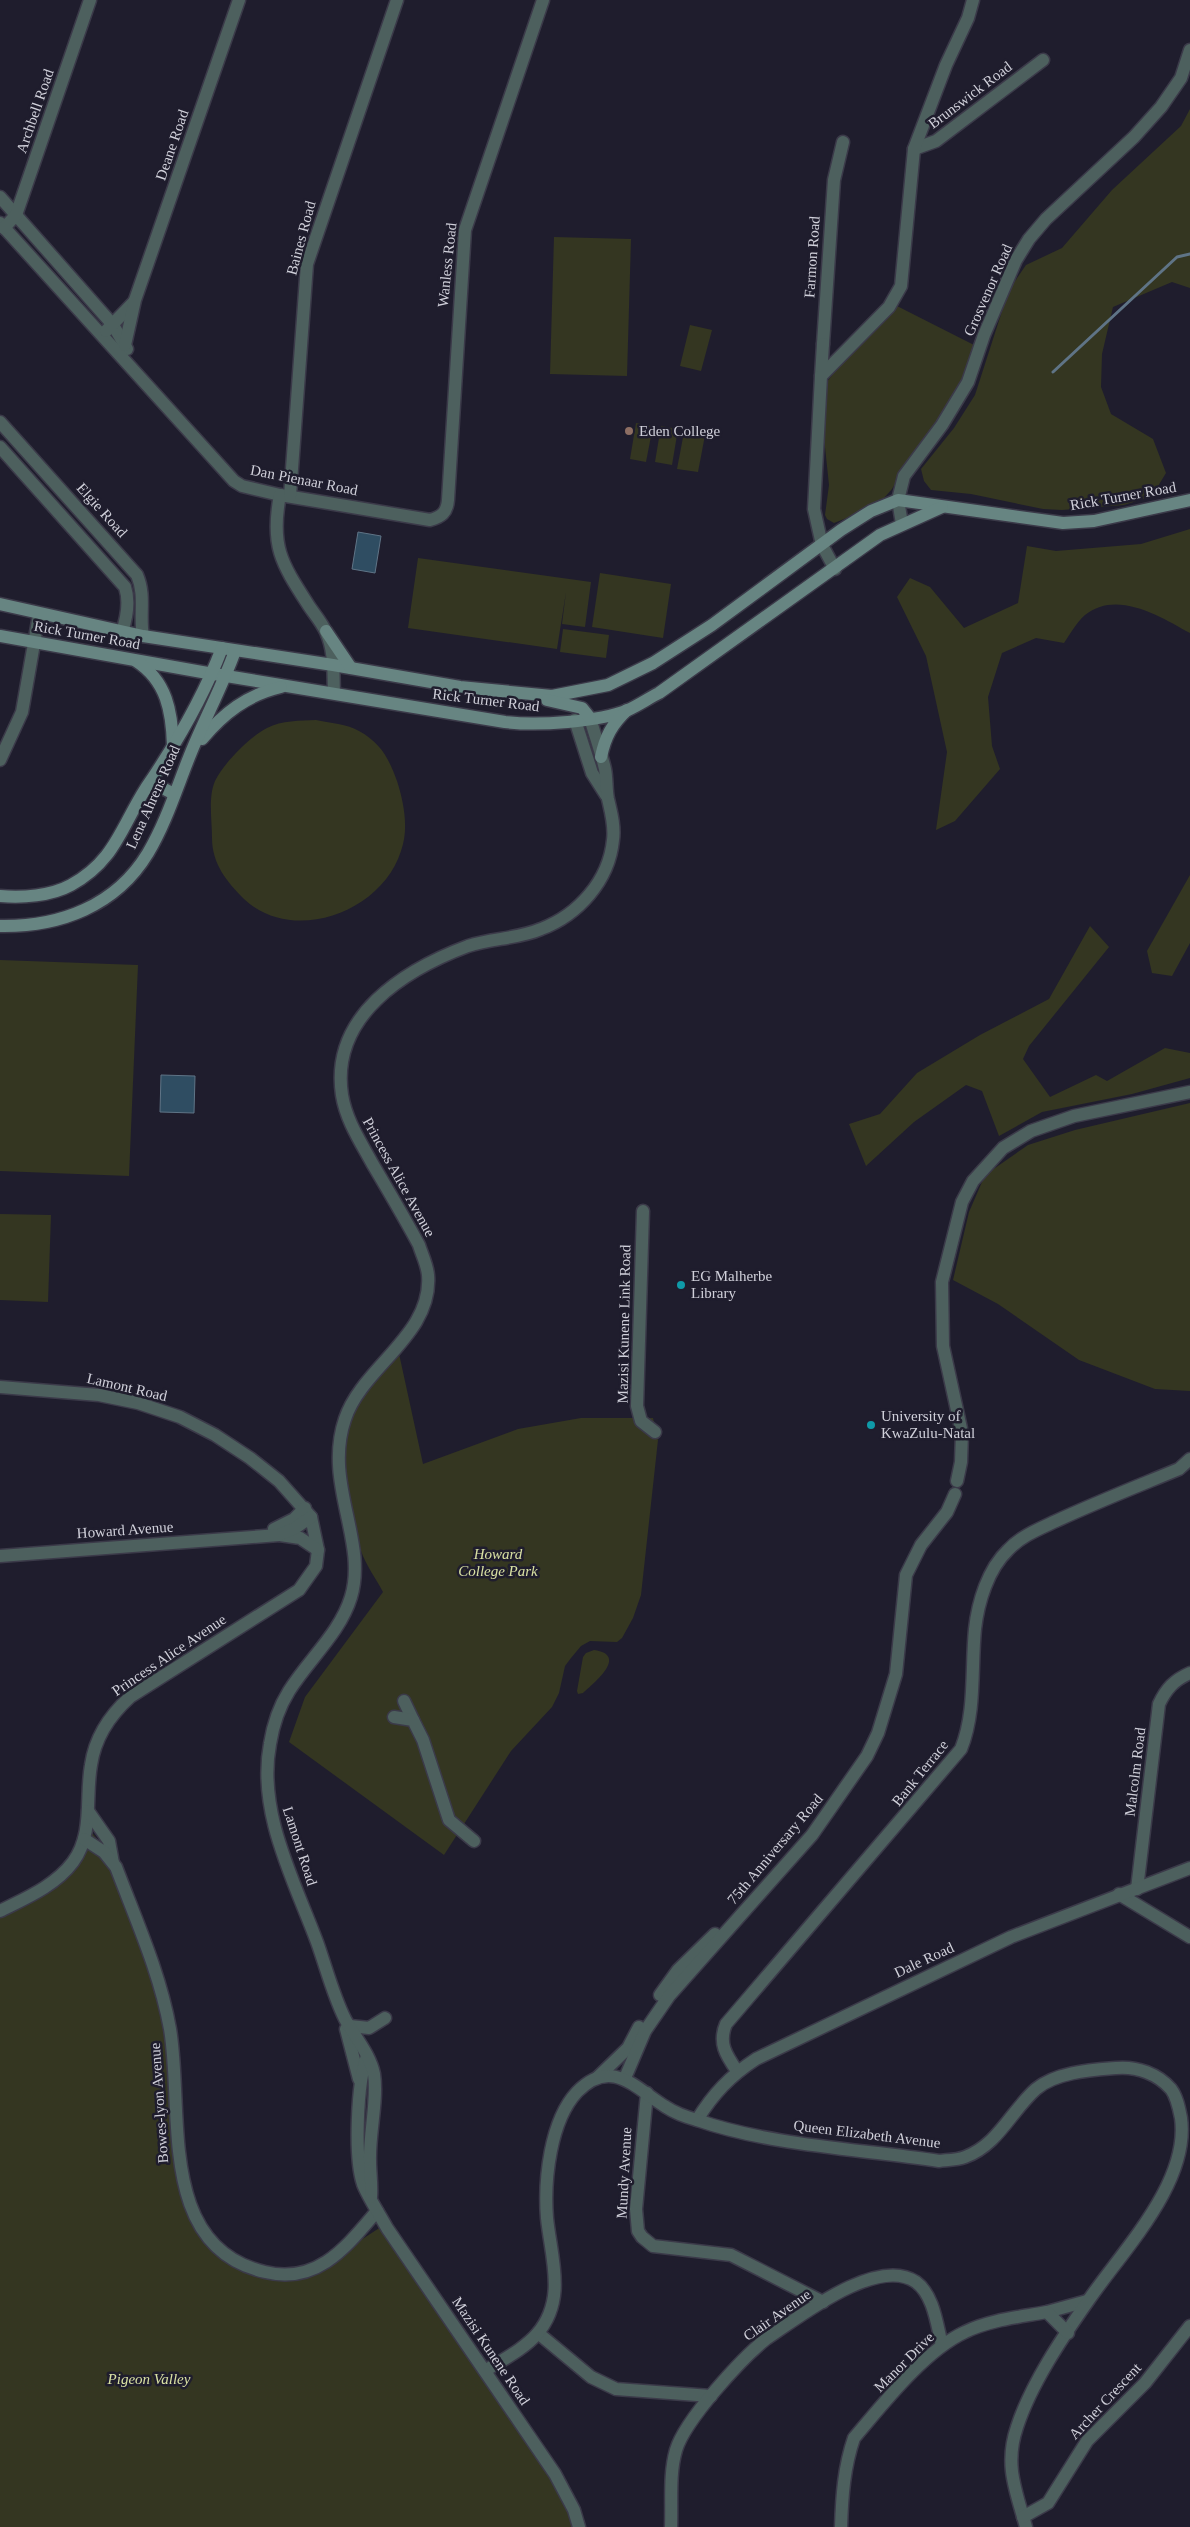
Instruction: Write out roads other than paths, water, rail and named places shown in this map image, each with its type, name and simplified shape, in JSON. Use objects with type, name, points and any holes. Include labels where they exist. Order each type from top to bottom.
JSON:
[{"type":"main road","name":"Rick Turner Road","points":[[0,604],[39,615],[143,636],[333,664],[460,687],[525,695],[552,696],[608,685],[674,651],[871,511],[898,500],[1063,523],[1094,521],[1190,500]]},
{"type":"main road","points":[[601,757],[610,728],[627,710],[658,693],[835,569],[880,535],[942,507]]},
{"type":"main road","points":[[326,632],[351,668]]},
{"type":"main road","name":"Rick Turner Road","points":[[0,636],[212,674],[512,723],[548,724],[575,720]]},
{"type":"main road","name":"Lena Ahrens Road","points":[[0,896],[33,896],[70,886],[92,870],[116,844],[151,782],[173,748],[212,674],[222,648]]},
{"type":"main road","name":"Lena Ahrens Road","points":[[0,926],[22,926],[73,917],[108,898],[133,873],[149,852],[226,676],[235,651]]},
{"type":"main road","points":[[132,659],[152,675],[165,694],[171,716],[173,748]]},
{"type":"main road","points":[[192,750],[216,723],[233,708],[266,691],[288,685]]},
{"type":"main road","points":[[575,720],[586,713],[608,685]]},
{"type":"main road","points":[[525,695],[586,713],[627,710]]},
{"type":"main road","points":[[151,782],[174,794]]},
{"type":"street","name":"Archbell Road","points":[[2,226],[16,215],[90,0]]},
{"type":"street","name":"Deane Road","points":[[125,345],[135,300],[239,0]]},
{"type":"street","name":"Baines Road","points":[[334,693],[331,648],[326,632],[281,558],[276,530],[285,495],[307,264],[397,0]]},
{"type":"street","name":"Wanless Road","points":[[442,515],[448,500],[465,230],[543,0]]},
{"type":"street","points":[[821,376],[889,307],[901,286],[910,172],[914,149],[943,73],[968,18],[973,0]]},
{"type":"street","name":"Grosvenor Road","points":[[902,524],[898,500],[904,476],[942,425],[968,382],[1002,291],[1016,260],[1029,238],[1071,194],[1134,137],[1161,107],[1181,78],[1190,50]]},
{"type":"street","name":"Brunswick Road","points":[[914,149],[936,141],[1043,60]]},
{"type":"street","name":"Farmon Road","points":[[835,569],[822,545],[814,509],[834,180],[843,142]]},
{"type":"street","name":"Dan Pienaar Road","points":[[0,197],[112,325],[125,345],[142,381]]},
{"type":"street","name":"Dan Pienaar Road","points":[[2,226],[234,481],[242,486],[285,495],[430,520],[442,515]]},
{"type":"street","name":"Deane Road","points":[[102,334],[135,300]]},
{"type":"street","points":[[823,344],[830,349],[843,352]]},
{"type":"street","name":"Elgie Road","points":[[0,422],[138,575],[144,598],[141,625],[143,636]]},
{"type":"street","points":[[0,447],[118,577],[127,592],[127,611],[122,632]]},
{"type":"street","points":[[97,555],[110,543]]},
{"type":"street","points":[[0,760],[22,712],[39,615]]},
{"type":"street","name":"Princess Alice Avenue","points":[[346,1519],[339,1475],[338,1454],[345,1419],[360,1389],[414,1325],[422,1310],[428,1285],[426,1266],[419,1245],[352,1128],[346,1111],[341,1077],[346,1049],[361,1015],[372,1002],[416,971],[469,946],[540,930],[575,909],[598,885],[609,858],[613,840],[613,821],[601,757],[586,713]]},
{"type":"street","name":"Princess Alice Avenue","points":[[575,720],[592,773],[607,797]]},
{"type":"street","name":"75th Anniversary Road","points":[[626,2078],[645,2031],[669,1996],[812,1835],[867,1756],[878,1733],[896,1674],[906,1575],[922,1545],[947,1512],[962,1462],[962,1433],[943,1346],[942,1282],[962,1202],[973,1181],[1003,1148],[1031,1131],[1074,1116],[1190,1092]]},
{"type":"street","name":"Mazisi Kunene Link Road","points":[[643,1211],[637,1406],[642,1420],[655,1432]]},
{"type":"street","name":"Lamont Road","points":[[0,1386],[99,1395],[138,1403],[180,1417],[215,1435],[250,1458],[279,1481],[308,1513]]},
{"type":"street","name":"Bank Terrace","points":[[737,2071],[723,2049],[722,2041],[726,2024],[962,1749],[970,1722],[976,1616],[983,1592],[998,1562],[1019,1540],[1037,1530],[1083,1508],[1179,1469],[1190,1459]]},
{"type":"street","name":"Princess Alice Avenue","points":[[0,1911],[43,1889],[59,1877],[76,1857],[84,1839],[88,1811],[90,1766],[105,1724],[116,1710],[130,1697],[299,1590],[316,1566],[318,1550],[308,1513]]},
{"type":"street","name":"Howard Avenue","points":[[279,1535],[295,1528],[308,1513]]},
{"type":"street","name":"Howard Avenue","points":[[253,1537],[282,1526],[308,1513]]},
{"type":"street","name":"Lamont Road","points":[[346,1519],[355,1564],[351,1597],[337,1626],[282,1705],[269,1746],[267,1777],[274,1828],[348,2022],[374,2075]]},
{"type":"street","name":"Howard Avenue","points":[[0,1556],[279,1535],[300,1538],[318,1550]]},
{"type":"street","name":"Malcolm Road","points":[[1137,1889],[1159,1704],[1165,1692],[1174,1682],[1190,1673]]},
{"type":"street","points":[[404,1701],[423,1740],[449,1820],[474,1841]]},
{"type":"street","points":[[394,1717],[413,1720]]},
{"type":"street","points":[[88,1811],[108,1840],[113,1863]]},
{"type":"street","name":"Bowes-lyon Avenue","points":[[84,1839],[104,1852],[113,1863],[162,1994],[175,2070],[179,2163],[194,2213],[208,2236],[227,2257],[250,2269],[271,2274],[294,2273],[315,2268],[334,2258],[377,2210]]},
{"type":"street","name":"Dale Road","points":[[697,2120],[713,2094],[737,2071],[756,2059],[1011,1937],[1190,1868]]},
{"type":"street","points":[[1119,1894],[1190,1937]]},
{"type":"street","points":[[0,1899],[14,1904]]},
{"type":"street","points":[[485,2371],[538,2334],[549,2316],[556,2292],[556,2271],[547,2218],[546,2194],[552,2148],[560,2122],[574,2096],[597,2078],[628,2048],[646,2015],[678,1970],[709,1938],[743,1911]]},
{"type":"street","points":[[348,2022],[369,2028],[386,2018]]},
{"type":"street","name":"Lamont Road","points":[[348,2022],[345,2027],[360,2084]]},
{"type":"street","points":[[360,2084],[366,2056]]},
{"type":"street","name":"Queen Elizabeth Avenue","points":[[626,2078],[670,2109],[697,2120],[780,2139],[939,2161],[964,2157],[983,2148],[1037,2089],[1055,2078],[1119,2068],[1142,2070],[1162,2079],[1174,2093],[1181,2124],[1180,2146],[1169,2180],[1157,2206],[1087,2301],[1033,2390],[1016,2428],[1010,2472],[1025,2522]]},
{"type":"street","name":"Mazisi Kunene Road","points":[[371,2197],[370,2161],[374,2075]]},
{"type":"street","points":[[597,2078],[626,2078]]},
{"type":"street","name":"Mazisi Kunene Road","points":[[360,2084],[358,2159],[364,2186],[377,2210],[555,2474],[574,2510],[580,2527]]},
{"type":"street","name":"Mundy Avenue","points":[[646,2093],[636,2209],[638,2231],[642,2237],[654,2246],[731,2255],[823,2302]]},
{"type":"street","name":"Clair Avenue","points":[[671,2527],[675,2452],[684,2433],[711,2396],[752,2350],[823,2302],[858,2282],[884,2277],[906,2278],[917,2282],[926,2294],[934,2312],[942,2345]]},
{"type":"street","name":"Manor Drive","points":[[841,2527],[844,2482],[854,2438],[942,2345],[965,2332],[987,2324],[1047,2312],[1087,2301]]},
{"type":"street","points":[[1047,2312],[1068,2332]]},
{"type":"street","name":"Archer Crescent","points":[[1025,2522],[1048,2503],[1087,2441],[1145,2383],[1190,2326]]},
{"type":"street","points":[[538,2334],[591,2376],[616,2389],[711,2396]]},
{"type":"water","points":[[358,532],[381,536],[375,573],[352,569]]},
{"type":"water","points":[[161,1075],[195,1076],[194,1113],[160,1112]]},
{"type":"waterway","points":[[1053,372],[1177,257],[1190,254]]},
{"type":"place","name":"Eden College","points":[[629,431]]},
{"type":"place","name":"EG Malherbe Library","points":[[681,1285]]},
{"type":"place","name":"University of KwaZulu-Natal","points":[[871,1425]]},
{"type":"park label","name":"Howard College Park","points":[[498,1562]]},
{"type":"park label","name":"Pigeon Valley","points":[[149,2379]]}]
